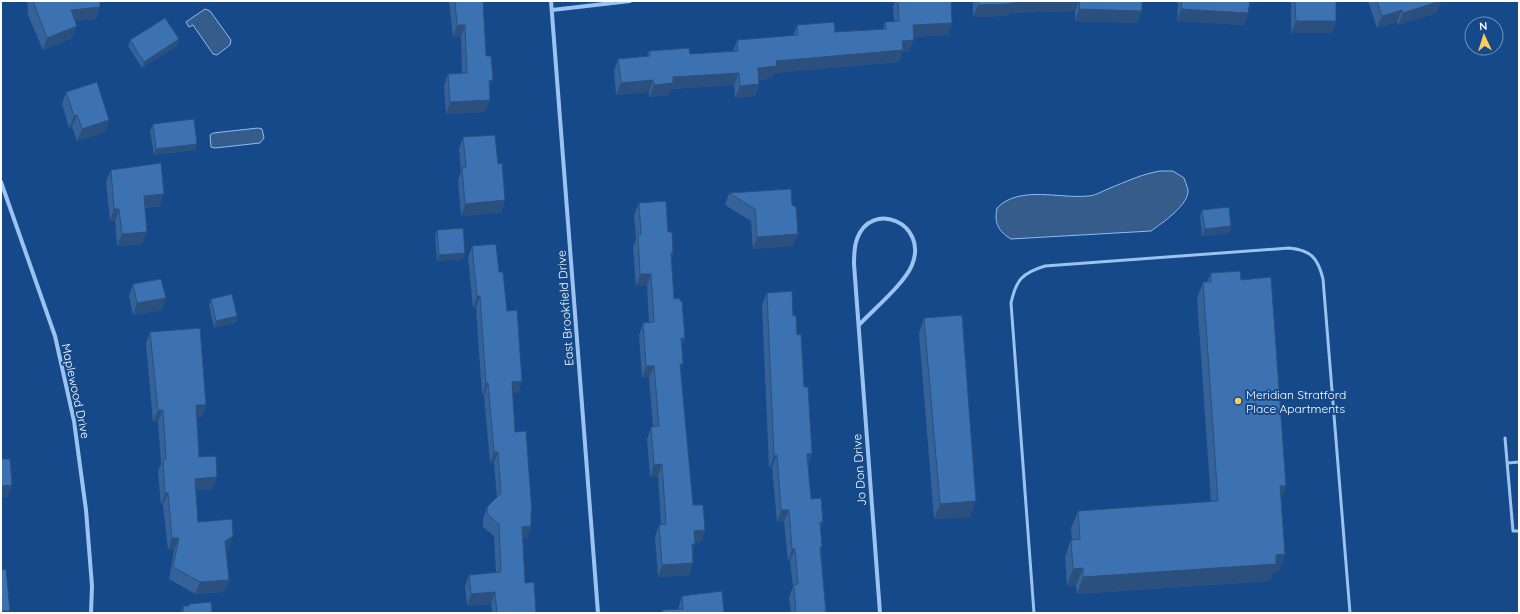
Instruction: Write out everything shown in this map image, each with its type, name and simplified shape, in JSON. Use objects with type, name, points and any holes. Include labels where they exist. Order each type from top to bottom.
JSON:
[{"type":"street","name":"East Brookfield Drive","points":[[551,1],[598,613]]},
{"type":"street","points":[[552,10],[630,1]]},
{"type":"street","name":"Maplewood Drive","points":[[1,182],[55,336],[74,421],[86,510],[92,586],[91,613]]},
{"type":"street","name":"Jo Don Drive","points":[[859,325],[906,276],[912,265],[915,252],[914,239],[908,229],[901,222],[882,219],[872,222],[863,229],[857,239],[854,264],[880,613]]},
{"type":"lane","points":[[1034,613],[1011,303],[1014,288],[1021,277],[1031,270],[1045,266],[1289,248],[1303,249],[1313,257],[1320,267],[1323,279],[1350,613]]},
{"type":"lane","points":[[1506,438],[1513,531],[1519,531]]},
{"type":"lane","points":[[1508,463],[1519,462]]},
{"type":"water","points":[[205,9],[210,11],[231,40],[230,45],[217,55],[213,54],[193,25],[189,27],[186,22]]},
{"type":"water","points":[[258,128],[262,129],[264,138],[260,143],[215,148],[211,147],[210,135],[213,133]]},
{"type":"water","points":[[1160,171],[1173,171],[1184,178],[1188,190],[1187,196],[1180,207],[1151,231],[1011,239],[1000,230],[998,226],[996,218],[997,208],[1006,201],[1017,197],[1040,194],[1091,196],[1140,176]]},
{"type":"building","points":[[33,1],[100,1],[100,7],[71,10],[77,26],[47,38]]},
{"type":"building","points":[[455,1],[483,1],[486,56],[491,56],[493,80],[489,81],[490,100],[450,102],[448,74],[467,73],[465,25],[457,25]]},
{"type":"building","points":[[898,1],[951,1],[952,23],[913,25],[914,40],[902,41],[903,50],[776,61],[777,66],[758,68],[759,84],[740,86],[739,73],[673,77],[673,83],[654,85],[653,80],[621,83],[618,59],[650,56],[649,51],[689,48],[690,54],[738,51],[737,40],[798,35],[797,25],[834,22],[835,32],[886,29],[885,22],[899,21]]},
{"type":"building","points":[[978,1],[1014,1],[1014,3],[978,5]]},
{"type":"building","points":[[1080,1],[1142,1],[1142,11],[1079,9]]},
{"type":"building","points":[[1182,1],[1250,1],[1248,13],[1181,9]]},
{"type":"building","points":[[1295,1],[1336,1],[1336,21],[1296,21]]},
{"type":"building","points":[[1377,1],[1440,1],[1403,13],[1402,10],[1382,16]]},
{"type":"building","points":[[165,18],[179,39],[144,62],[130,40]]},
{"type":"building","points":[[97,82],[109,120],[82,129],[77,115],[74,116],[66,92]]},
{"type":"building","points":[[194,119],[197,144],[156,149],[153,124]]},
{"type":"building","points":[[495,135],[498,164],[502,163],[505,200],[465,204],[462,168],[466,167],[463,137]]},
{"type":"building","points":[[161,163],[164,194],[144,196],[147,232],[122,234],[119,209],[114,209],[111,170]]},
{"type":"building","points":[[791,189],[792,205],[796,207],[798,234],[757,237],[755,209],[729,193]]},
{"type":"building","points":[[666,201],[668,232],[672,232],[673,253],[671,253],[674,299],[680,298],[680,301],[682,301],[685,338],[681,338],[683,364],[680,364],[693,505],[703,505],[705,530],[694,531],[695,544],[692,544],[693,563],[662,565],[659,525],[666,524],[662,464],[654,465],[651,427],[659,426],[654,366],[646,366],[643,323],[654,322],[651,274],[640,274],[638,235],[641,234],[639,203]]},
{"type":"building","points":[[1229,207],[1231,226],[1205,229],[1202,210]]},
{"type":"building","points":[[463,228],[465,253],[439,255],[437,230]]},
{"type":"building","points":[[496,244],[499,272],[503,272],[507,311],[517,310],[522,381],[512,382],[515,432],[526,431],[532,513],[531,512],[531,526],[522,527],[525,583],[534,582],[536,613],[497,613],[495,592],[471,594],[469,575],[501,572],[499,524],[488,515],[487,507],[501,493],[498,452],[494,452],[488,383],[486,384],[480,296],[477,296],[472,246]]},
{"type":"building","name":"Meridian Stratford Place Apartments","points":[[1240,271],[1241,280],[1271,277],[1286,486],[1280,486],[1285,554],[1276,555],[1276,564],[1083,577],[1083,568],[1073,569],[1071,540],[1080,539],[1078,511],[1218,501],[1203,282],[1211,282],[1211,273]]},
{"type":"building","points":[[161,279],[166,298],[137,303],[133,284]]},
{"type":"building","points":[[792,291],[793,316],[796,315],[797,335],[801,334],[804,387],[808,387],[812,453],[807,454],[811,499],[821,498],[823,522],[820,522],[822,547],[820,547],[826,613],[796,613],[794,585],[798,584],[795,549],[792,549],[789,510],[781,510],[777,455],[774,456],[767,293]]},
{"type":"building","points":[[232,294],[237,316],[216,321],[211,299]]},
{"type":"building","points":[[962,315],[976,501],[940,504],[924,318]]},
{"type":"building","points":[[200,328],[206,405],[196,405],[199,457],[216,456],[217,477],[195,479],[198,522],[232,519],[233,536],[225,541],[229,580],[200,582],[173,567],[179,538],[172,538],[168,493],[165,493],[163,460],[166,459],[163,410],[158,410],[150,332]]},
{"type":"building","points":[[1,459],[10,459],[12,485],[1,486]]},
{"type":"building","points":[[6,569],[10,611],[1,611],[1,570]]},
{"type":"building","points":[[722,591],[724,613],[663,613],[662,610],[683,609],[682,596]]},
{"type":"building","points":[[211,602],[212,613],[184,613],[183,606]]},
{"type":"place","name":"Meridian Stratford Place Apartments","points":[[1238,401]]}]
